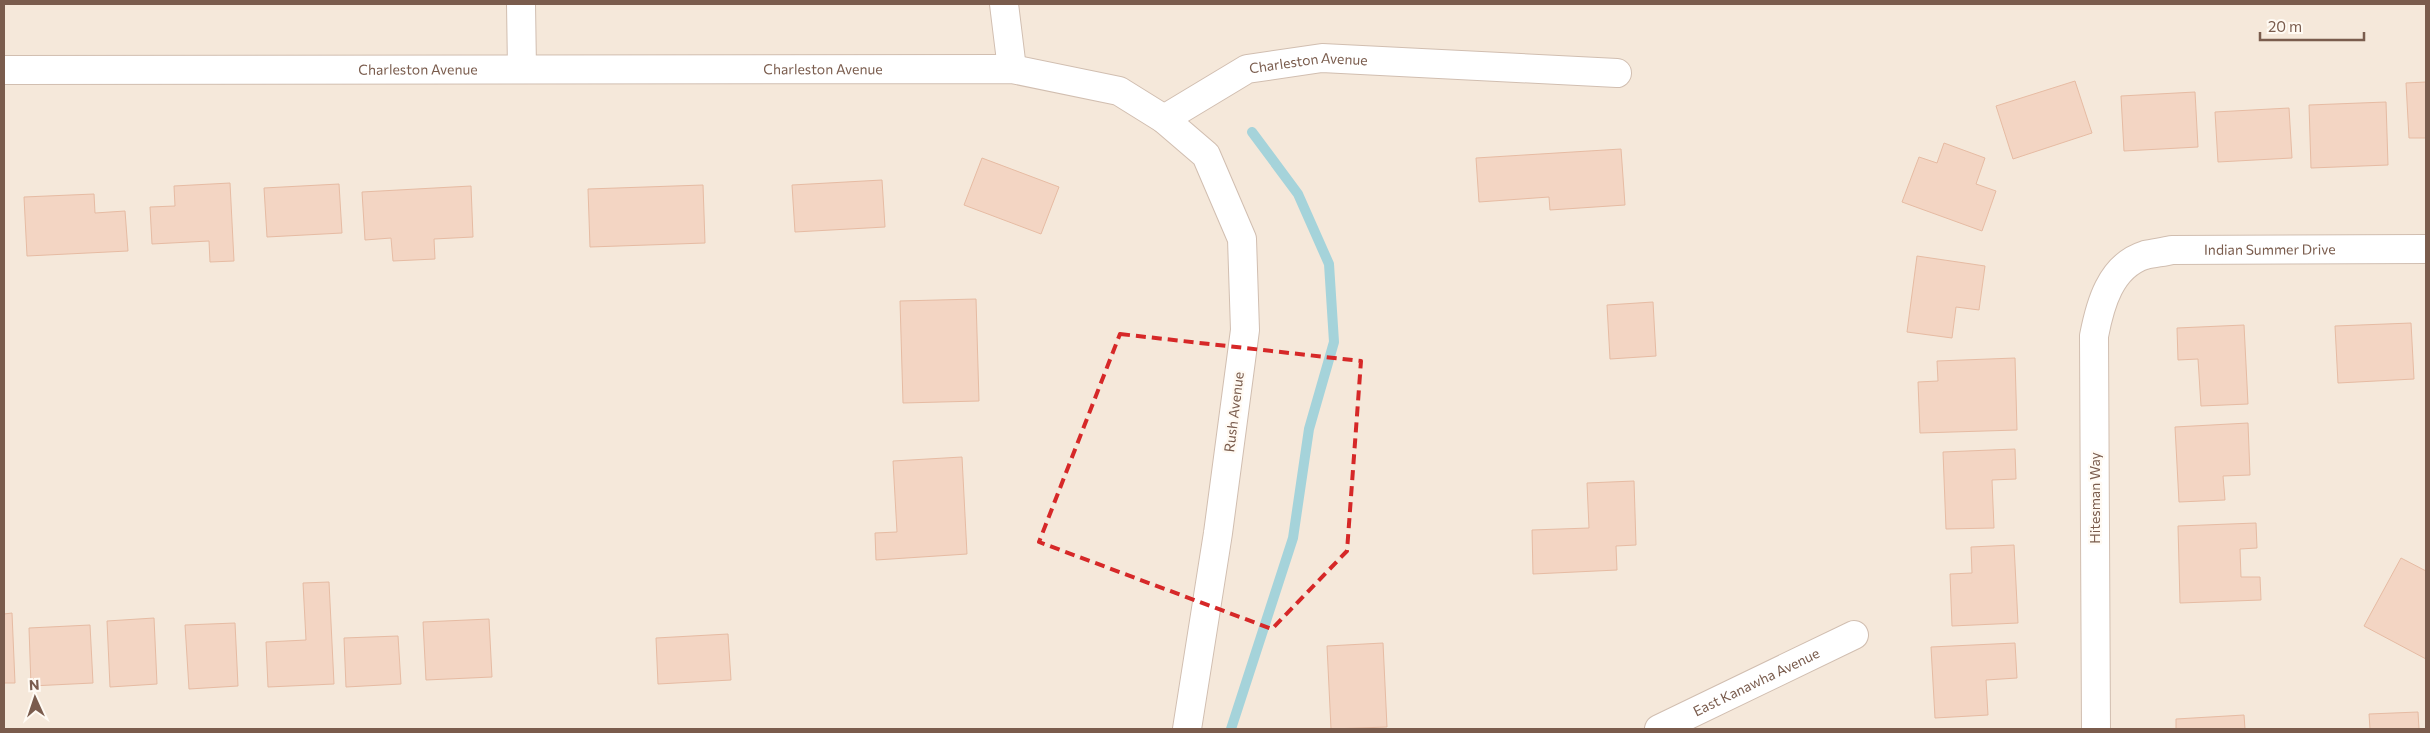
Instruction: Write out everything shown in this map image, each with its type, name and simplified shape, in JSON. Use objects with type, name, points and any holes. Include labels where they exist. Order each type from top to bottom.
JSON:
[{"type":"street","points":[[522,4],[522,69]]},
{"type":"street","points":[[1004,4],[1012,69]]},
{"type":"street","name":"Charleston Avenue","points":[[4,70],[1012,69],[1119,92],[1164,119],[1247,69],[1322,58],[1617,73]]},
{"type":"street","name":"Rush Avenue","points":[[1164,119],[1206,156],[1242,239],[1245,330],[1218,533],[1187,729]]},
{"type":"street","name":"Indian Summer Drive","points":[[2118,272],[2143,256],[2172,250],[2426,249]]},
{"type":"street","name":"Hitesman Way","points":[[2096,729],[2094,336],[2101,302],[2118,272]]},
{"type":"street","name":"East Kanawha Avenue","points":[[1658,729],[1854,635]]},
{"type":"highlighted area","points":[[1120,334],[1361,361],[1347,551],[1272,629],[1039,542]]},
{"type":"shaded area","points":[[4,4],[2426,4],[2426,729],[4,729]]},
{"type":"building","points":[[2075,81],[2092,133],[2013,159],[1996,106]]},
{"type":"building","points":[[2426,82],[2426,138],[2409,138],[2406,83]]},
{"type":"building","points":[[2195,92],[2198,147],[2124,151],[2121,96]]},
{"type":"building","points":[[2386,102],[2388,165],[2311,168],[2309,105]]},
{"type":"building","points":[[2289,108],[2292,158],[2218,162],[2215,112]]},
{"type":"building","points":[[1944,143],[1985,158],[1976,184],[1996,191],[1982,231],[1902,202],[1919,157],[1937,163]]},
{"type":"building","points":[[1621,149],[1625,205],[1550,210],[1549,197],[1479,202],[1476,158]]},
{"type":"building","points":[[982,158],[1059,187],[1041,234],[964,205]]},
{"type":"building","points":[[882,180],[885,227],[795,232],[792,185]]},
{"type":"building","points":[[230,183],[234,261],[210,262],[209,241],[152,244],[150,207],[175,206],[174,186]]},
{"type":"building","points":[[339,184],[342,233],[267,237],[264,188]]},
{"type":"building","points":[[703,185],[705,243],[590,247],[588,189]]},
{"type":"building","points":[[471,186],[473,237],[434,239],[435,259],[393,261],[391,238],[365,240],[362,192]]},
{"type":"building","points":[[94,194],[95,213],[125,211],[128,251],[27,256],[24,197]]},
{"type":"building","points":[[1917,256],[1985,266],[1979,310],[1956,307],[1952,338],[1907,332]]},
{"type":"building","points":[[976,299],[979,401],[903,403],[900,301]]},
{"type":"building","points":[[1653,302],[1656,356],[1610,359],[1607,305]]},
{"type":"building","points":[[2411,323],[2414,379],[2338,383],[2335,326]]},
{"type":"building","points":[[2244,325],[2248,404],[2201,406],[2198,359],[2178,360],[2177,328]]},
{"type":"building","points":[[2015,358],[2017,430],[1920,433],[1918,382],[1938,381],[1937,361]]},
{"type":"building","points":[[2248,423],[2250,475],[2223,476],[2225,500],[2179,502],[2175,427]]},
{"type":"building","points":[[2015,449],[2016,479],[1992,480],[1994,528],[1946,529],[1943,452]]},
{"type":"building","points":[[962,457],[967,554],[876,560],[875,533],[897,532],[893,461]]},
{"type":"building","points":[[1634,481],[1636,545],[1616,546],[1617,570],[1533,574],[1532,530],[1589,528],[1587,483]]},
{"type":"building","points":[[2256,523],[2257,548],[2240,549],[2241,577],[2260,577],[2261,600],[2180,603],[2178,526]]},
{"type":"building","points":[[2014,545],[2018,623],[1952,626],[1950,574],[1972,573],[1971,547]]},
{"type":"building","points":[[2401,558],[2426,571],[2426,659],[2364,626]]},
{"type":"building","points":[[329,582],[334,684],[268,687],[266,642],[306,640],[303,583]]},
{"type":"building","points":[[12,613],[15,683],[4,683],[4,614]]},
{"type":"building","points":[[154,618],[157,684],[110,687],[107,621]]},
{"type":"building","points":[[489,619],[492,677],[426,680],[423,622]]},
{"type":"building","points":[[235,623],[238,686],[189,689],[185,625]]},
{"type":"building","points":[[90,625],[93,683],[31,686],[29,628]]},
{"type":"building","points":[[728,634],[731,680],[658,684],[656,638]]},
{"type":"building","points":[[398,636],[401,684],[346,687],[344,638]]},
{"type":"building","points":[[1383,643],[1387,727],[1331,729],[1327,646]]},
{"type":"building","points":[[2015,643],[2017,678],[1986,680],[1988,715],[1935,718],[1931,647]]},
{"type":"building","points":[[2418,712],[2419,729],[2370,729],[2369,714]]},
{"type":"building","points":[[2244,715],[2245,729],[2176,729],[2176,719]]},
{"type":"waterway","points":[[1231,729],[1293,538],[1309,429],[1334,342],[1329,264],[1298,194],[1252,132]]}]
